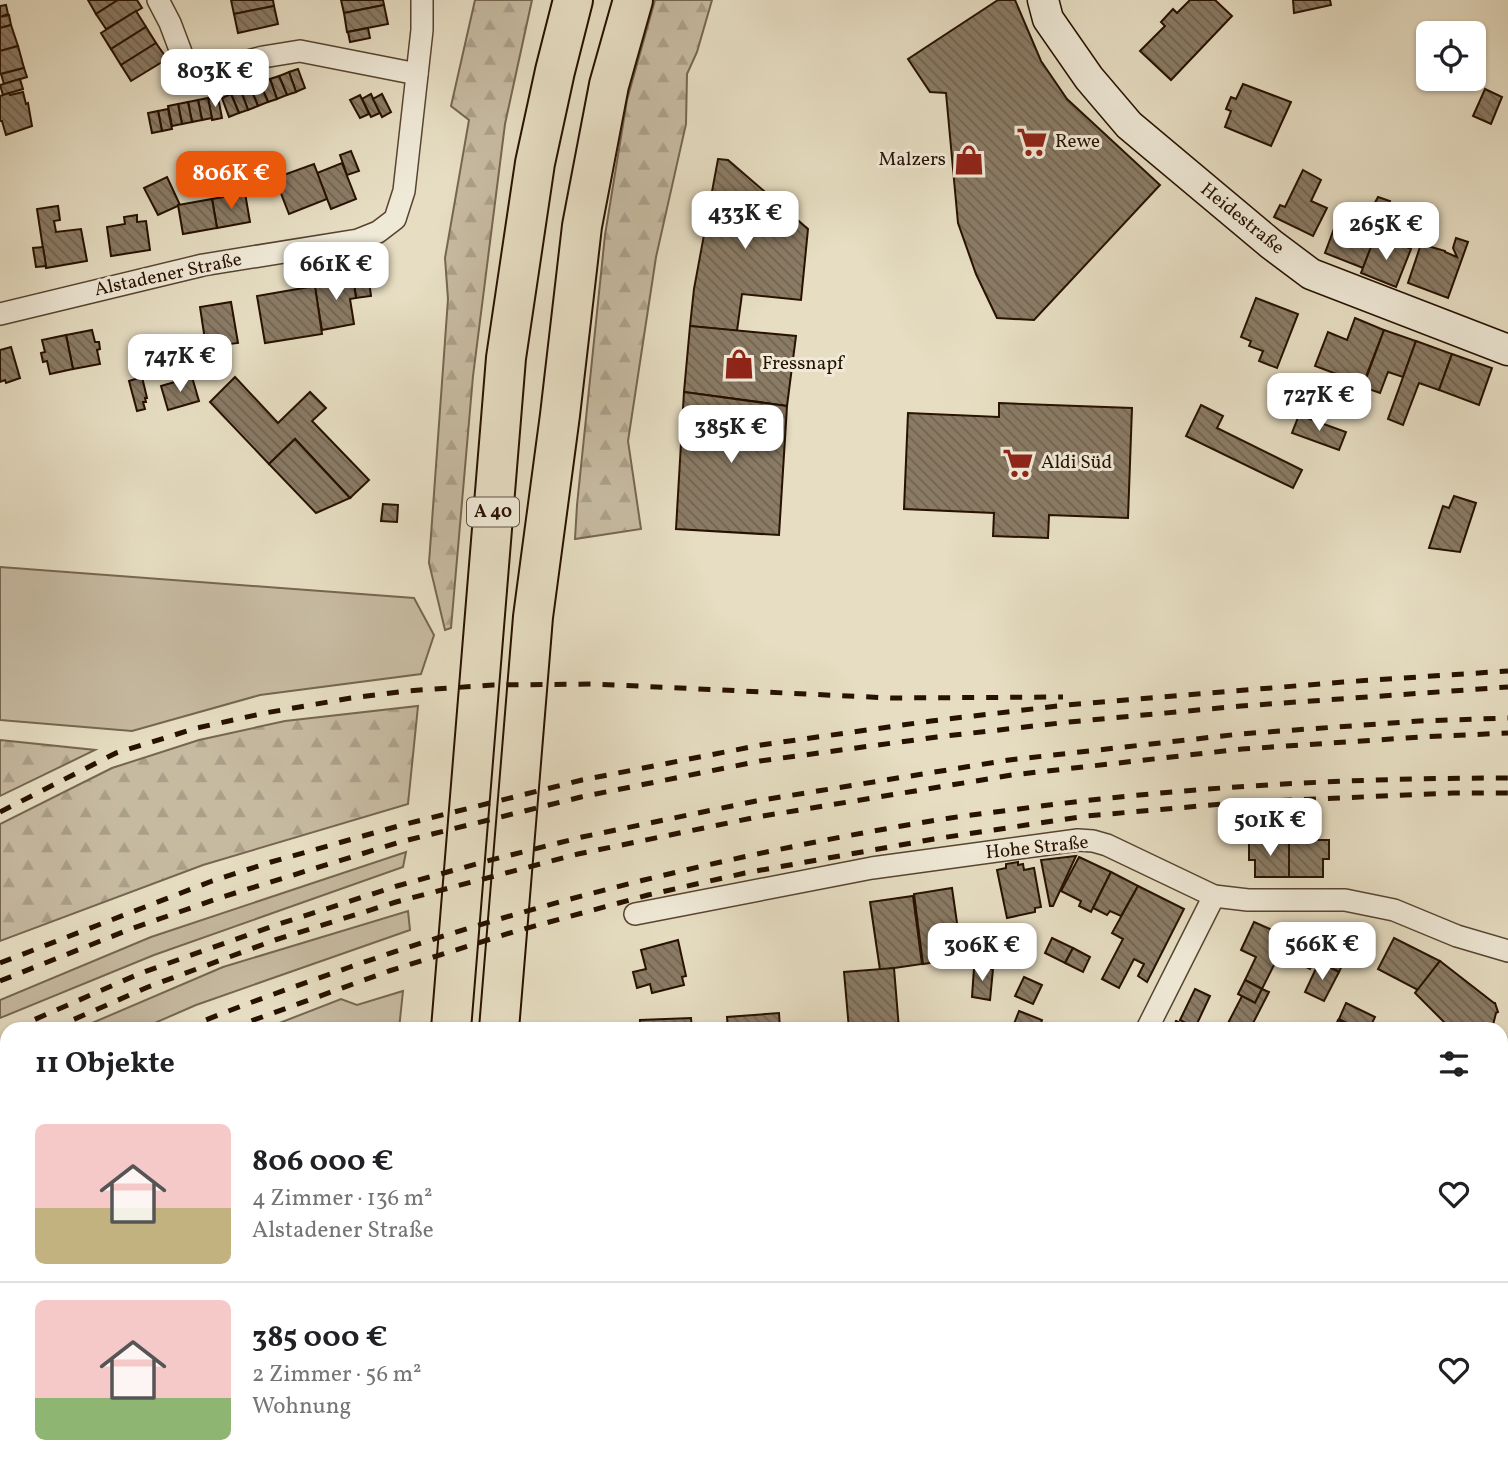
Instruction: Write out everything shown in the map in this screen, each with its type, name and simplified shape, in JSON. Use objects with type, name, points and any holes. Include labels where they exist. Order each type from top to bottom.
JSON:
[{"type":"highway","name":"A 40","points":[[452,1022],[506,358],[535,163],[573,0]]},
{"type":"highway","name":"A 40","points":[[500,1022],[533,617],[582,226],[610,85],[633,0]]},
{"type":"street","points":[[158,0],[170,23],[190,76],[263,57],[300,51],[416,74]]},
{"type":"street","name":"Alstadener Straße","points":[[0,314],[203,265],[358,240],[377,232],[395,219],[404,191],[422,30],[422,0]]},
{"type":"street","name":"Heidestraße","points":[[1043,0],[1048,19],[1089,78],[1129,125],[1271,244],[1311,274],[1508,350]]},
{"type":"street","name":"Hohe Straße","points":[[635,914],[872,868],[1093,841],[1107,845],[1214,896],[1248,900],[1345,901],[1394,911],[1457,936],[1508,951]]},
{"type":"street","points":[[1151,1022],[1214,896]]},
{"type":"green space","points":[[475,0],[532,0],[505,124],[473,376],[451,628],[445,630],[429,563],[448,299],[445,258],[469,120],[451,106]]},
{"type":"green space","points":[[655,0],[712,0],[697,52],[687,74],[686,124],[656,257],[628,441],[641,529],[575,539],[605,235],[627,100]]},
{"type":"green space","points":[[0,567],[414,598],[434,635],[421,674],[260,695],[132,731],[0,720]]},
{"type":"green space","points":[[418,706],[408,804],[203,865],[0,941],[0,824],[112,768],[199,740],[285,721]]},
{"type":"green space","points":[[0,740],[95,750],[0,796]]},
{"type":"green space","points":[[406,852],[403,867],[154,955],[0,1018],[0,1000],[151,937]]},
{"type":"green space","points":[[408,911],[410,930],[196,1005],[157,1022],[94,1022],[223,967]]},
{"type":"green space","points":[[403,991],[400,1022],[282,1022],[341,999],[357,1005]]},
{"type":"building","points":[[88,0],[118,0],[96,14]]},
{"type":"building","points":[[118,0],[137,0],[142,8],[106,29],[96,14]]},
{"type":"building","points":[[231,0],[273,0],[274,6],[234,14]]},
{"type":"building","points":[[341,0],[383,0],[384,5],[344,13]]},
{"type":"building","name":"Rewe","points":[[998,0],[1015,0],[1041,61],[1067,99],[1160,185],[1034,320],[997,318],[976,274],[958,223],[946,93],[930,92],[908,59]]},
{"type":"building","points":[[1190,0],[1215,0],[1232,16],[1171,80],[1140,51],[1165,26],[1161,22],[1173,9],[1177,13]]},
{"type":"building","points":[[1293,0],[1330,0],[1331,5],[1294,13]]},
{"type":"building","points":[[6,5],[8,14],[0,17],[0,6]]},
{"type":"building","points":[[384,5],[388,24],[347,32],[344,13]]},
{"type":"building","points":[[274,6],[278,24],[238,33],[234,14]]},
{"type":"building","points":[[136,11],[146,27],[111,49],[101,33]]},
{"type":"building","points":[[9,15],[11,25],[0,28],[0,17]]},
{"type":"building","points":[[11,25],[18,46],[0,51],[0,28]]},
{"type":"building","points":[[146,27],[156,43],[121,65],[111,49]]},
{"type":"building","points":[[368,28],[370,38],[350,42],[348,32]]},
{"type":"building","points":[[156,43],[167,59],[131,81],[121,65]]},
{"type":"building","points":[[18,46],[24,68],[0,74],[0,51]]},
{"type":"building","points":[[24,68],[27,77],[4,84],[1,74]]},
{"type":"building","points":[[298,69],[305,88],[296,92],[289,72]]},
{"type":"building","points":[[289,72],[296,92],[287,95],[279,76]]},
{"type":"building","points":[[279,76],[287,95],[277,99],[270,79]]},
{"type":"building","points":[[20,79],[23,89],[3,95],[0,85]]},
{"type":"building","points":[[270,79],[277,99],[268,102],[260,83]]},
{"type":"building","points":[[260,83],[268,102],[258,106],[250,87]]},
{"type":"building","points":[[1243,84],[1291,102],[1271,146],[1225,127],[1231,111],[1226,109],[1231,97],[1236,99]]},
{"type":"building","points":[[250,87],[258,106],[248,110],[241,91]]},
{"type":"building","points":[[1486,89],[1502,97],[1491,124],[1473,116]]},
{"type":"building","points":[[241,91],[248,110],[239,113],[231,94]]},
{"type":"building","points":[[23,92],[32,126],[6,135],[0,121],[0,96]]},
{"type":"building","points":[[231,94],[239,113],[229,117],[222,98]]},
{"type":"building","points":[[371,94],[380,113],[371,117],[362,99]]},
{"type":"building","points":[[382,94],[391,112],[382,117],[373,99]]},
{"type":"building","points":[[360,95],[369,114],[360,118],[350,100]]},
{"type":"building","points":[[218,97],[222,118],[212,120],[208,99]]},
{"type":"building","points":[[208,98],[212,118],[202,120],[198,100]]},
{"type":"building","points":[[198,100],[202,120],[192,122],[188,102]]},
{"type":"building","points":[[188,102],[192,122],[182,124],[178,104]]},
{"type":"building","points":[[178,104],[182,124],[172,126],[168,106]]},
{"type":"building","points":[[168,109],[172,129],[162,131],[158,111]]},
{"type":"building","points":[[158,111],[162,131],[152,133],[148,113]]},
{"type":"building","points":[[351,151],[359,171],[347,175],[340,155]]},
{"type":"building","points":[[718,159],[728,160],[808,229],[801,300],[742,294],[737,331],[690,326],[694,289]]},
{"type":"building","points":[[342,163],[356,199],[331,209],[317,173]]},
{"type":"building","points":[[314,164],[327,199],[289,214],[275,178]]},
{"type":"building","points":[[1303,170],[1321,180],[1311,201],[1327,208],[1313,236],[1274,217],[1280,205],[1285,207]]},
{"type":"building","points":[[167,177],[180,205],[158,215],[144,188]]},
{"type":"building","points":[[245,193],[250,222],[217,228],[212,199]]},
{"type":"building","points":[[1378,197],[1390,201],[1363,268],[1325,253],[1338,218],[1368,229],[1365,221]]},
{"type":"building","points":[[212,199],[217,228],[183,234],[178,205]]},
{"type":"building","points":[[58,206],[60,220],[54,221],[56,232],[81,229],[87,261],[46,268],[37,209]]},
{"type":"building","points":[[137,215],[137,222],[146,221],[150,250],[111,256],[107,227],[125,224],[124,217]]},
{"type":"building","points":[[1456,238],[1468,242],[1448,298],[1408,283],[1421,244],[1457,257],[1453,248]]},
{"type":"building","points":[[1374,239],[1393,246],[1395,242],[1411,249],[1396,287],[1361,273]]},
{"type":"building","points":[[43,247],[46,266],[36,267],[33,248]]},
{"type":"building","points":[[368,274],[371,296],[356,298],[353,276]]},
{"type":"building","points":[[353,276],[356,298],[350,299],[354,324],[322,330],[314,283]]},
{"type":"building","points":[[315,286],[322,334],[265,343],[257,296]]},
{"type":"building","points":[[1256,298],[1298,314],[1277,368],[1259,361],[1263,351],[1249,346],[1251,341],[1241,337]]},
{"type":"building","points":[[231,302],[238,343],[206,347],[200,307]]},
{"type":"building","points":[[1355,318],[1384,330],[1363,384],[1315,366],[1328,332],[1347,340]]},
{"type":"building","name":"Fressnapf","points":[[690,326],[796,336],[787,406],[684,392]]},
{"type":"building","points":[[92,330],[95,342],[99,342],[100,349],[97,350],[100,364],[73,369],[66,335]]},
{"type":"building","points":[[1384,330],[1416,341],[1403,377],[1388,372],[1380,393],[1363,387]]},
{"type":"building","points":[[66,335],[73,369],[50,374],[47,361],[43,362],[41,353],[45,352],[42,340]]},
{"type":"building","points":[[1416,341],[1452,354],[1439,390],[1419,383],[1403,425],[1388,419]]},
{"type":"building","points":[[11,347],[20,378],[6,383],[5,380],[0,382],[0,350]]},
{"type":"building","points":[[1452,354],[1492,368],[1479,405],[1439,390]]},
{"type":"building","points":[[142,377],[147,398],[146,402],[143,402],[145,409],[137,411],[129,381]]},
{"type":"building","points":[[192,377],[199,401],[168,410],[161,386]]},
{"type":"building","points":[[235,377],[278,423],[310,392],[326,408],[312,421],[369,480],[350,498],[295,439],[269,464],[210,402]]},
{"type":"building","points":[[684,392],[787,406],[779,535],[676,529]]},
{"type":"building","name":"Aldi Süd","points":[[999,403],[1132,408],[1128,518],[1049,515],[1048,538],[993,536],[994,513],[904,509],[908,413],[999,417]]},
{"type":"building","points":[[1201,405],[1223,416],[1217,428],[1302,470],[1293,488],[1186,436]]},
{"type":"building","points":[[1299,415],[1346,432],[1339,450],[1292,433]]},
{"type":"building","points":[[295,439],[350,498],[316,513],[269,464]]},
{"type":"building","points":[[1454,496],[1476,503],[1460,552],[1429,548],[1443,506],[1449,508]]},
{"type":"building","points":[[383,504],[398,505],[397,522],[381,521]]},
{"type":"building","points":[[1249,840],[1289,840],[1289,877],[1255,877],[1255,860],[1249,860]]},
{"type":"building","points":[[1289,840],[1329,840],[1329,859],[1323,859],[1323,877],[1289,877]]},
{"type":"building","points":[[1076,856],[1053,906],[1050,906],[1041,860]]},
{"type":"building","points":[[1079,857],[1111,872],[1091,912],[1079,906],[1081,901],[1061,891]]},
{"type":"building","points":[[1018,862],[1018,865],[1023,864],[1024,870],[1034,868],[1041,907],[1035,908],[1035,912],[1007,918],[997,870],[1006,868],[1006,864]]},
{"type":"building","points":[[1111,872],[1138,886],[1121,916],[1110,911],[1107,915],[1093,908]]},
{"type":"building","points":[[1138,886],[1184,909],[1147,982],[1138,976],[1144,964],[1134,959],[1119,988],[1102,979],[1123,939],[1112,933]]},
{"type":"building","points":[[952,888],[962,958],[923,964],[914,894]]},
{"type":"building","points":[[913,896],[922,964],[880,970],[870,902]]},
{"type":"building","points":[[1254,922],[1288,937],[1262,989],[1245,980],[1256,957],[1241,950]]},
{"type":"building","points":[[1315,923],[1353,943],[1339,972],[1300,953]]},
{"type":"building","points":[[1052,938],[1073,948],[1065,963],[1045,953]]},
{"type":"building","points":[[1394,938],[1440,961],[1418,990],[1378,969]]},
{"type":"building","points":[[678,940],[686,976],[682,977],[684,985],[652,993],[650,984],[637,988],[633,972],[646,969],[641,950]]},
{"type":"building","points":[[1073,948],[1090,957],[1083,972],[1065,963]]},
{"type":"building","points":[[1300,953],[1315,960],[1310,969],[1296,962]]},
{"type":"building","points":[[1440,961],[1495,1003],[1498,1012],[1494,1022],[1444,1022],[1415,993]]},
{"type":"building","points":[[1319,962],[1339,972],[1324,1001],[1305,992]]},
{"type":"building","points":[[894,968],[898,1022],[848,1022],[844,972]]},
{"type":"building","points":[[974,968],[993,969],[990,1000],[972,997]]},
{"type":"building","points":[[1024,977],[1042,985],[1033,1004],[1015,996]]},
{"type":"building","points":[[1245,980],[1262,989],[1255,1003],[1238,994]]},
{"type":"building","points":[[1195,989],[1210,996],[1198,1022],[1180,1020]]},
{"type":"building","points":[[1262,989],[1269,992],[1254,1022],[1229,1022],[1242,996],[1255,1003]]},
{"type":"building","points":[[1346,1003],[1375,1017],[1372,1022],[1345,1022],[1339,1019]]},
{"type":"building","points":[[1019,1011],[1042,1020],[1041,1022],[1015,1022]]},
{"type":"building","points":[[779,1013],[780,1022],[727,1022],[727,1017]]},
{"type":"building","points":[[691,1018],[691,1022],[640,1022]]},
{"type":"railway","points":[[0,963],[212,881],[271,862],[402,825],[582,780],[761,745],[1066,705],[1508,671]]},
{"type":"railway","points":[[0,812],[116,753],[197,728],[265,713],[406,691],[493,685],[594,684],[891,698],[1063,697]]},
{"type":"railway","points":[[0,981],[128,930],[219,898],[400,842],[581,797],[760,761],[1069,722],[1241,706],[1508,687]]},
{"type":"railway","points":[[29,1022],[141,973],[397,886],[582,837],[756,801],[1009,760],[1240,734],[1419,721],[1508,718]]},
{"type":"railway","points":[[68,1022],[148,987],[275,940],[396,902],[578,854],[757,817],[1012,775],[1242,749],[1508,733]]},
{"type":"railway","points":[[202,1022],[350,967],[493,921],[710,864],[857,834],[931,821],[1141,795],[1324,782],[1508,778]]},
{"type":"railway","points":[[248,1022],[389,971],[513,932],[648,895],[745,873],[934,839],[1086,816],[1246,802],[1508,793]]},
{"type":"place","name":"Rewe","points":[[1032,142]]},
{"type":"place","name":"Malzers","points":[[969,160]]},
{"type":"place","name":"Fressnapf","points":[[739,364]]},
{"type":"place","name":"Aldi Süd","points":[[1018,463]]}]
